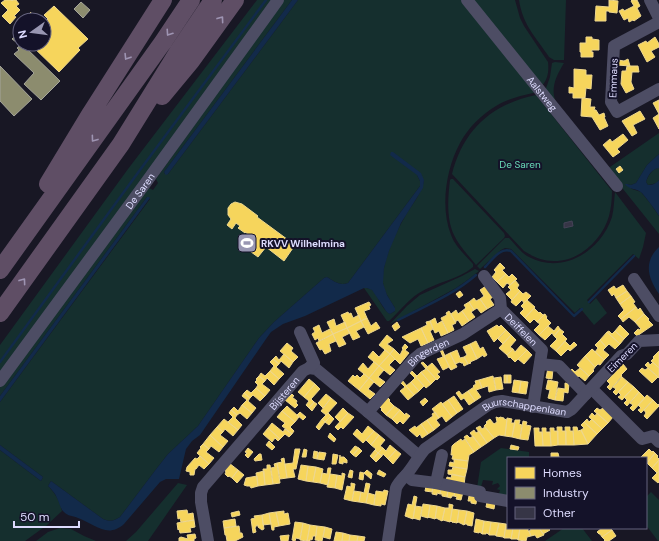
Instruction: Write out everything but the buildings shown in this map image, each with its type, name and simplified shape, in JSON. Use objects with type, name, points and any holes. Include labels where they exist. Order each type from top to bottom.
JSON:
[{"type":"highway","points":[[0,265],[91,113],[163,0]]},
{"type":"highway","points":[[0,270],[159,48],[191,0]]},
{"type":"highway","points":[[0,313],[121,144],[178,52],[213,0]]},
{"type":"highway","points":[[121,144],[191,61],[235,0]]},
{"type":"street","name":"De Saren","points":[[0,381],[278,0]]},
{"type":"street","name":"Aalstweg","points":[[467,0],[617,186]]},
{"type":"street","points":[[650,0],[659,18]]},
{"type":"street","name":"Emmaus","points":[[659,22],[614,46],[611,102],[617,112],[659,89]]},
{"type":"street","name":"Deiffelen","points":[[484,276],[500,298],[501,309],[542,350],[533,407]]},
{"type":"street","points":[[634,279],[659,316]]},
{"type":"street","name":"Bingerden","points":[[368,412],[420,354],[463,334],[501,309]]},
{"type":"street","points":[[300,332],[314,362],[309,368]]},
{"type":"street","name":"Eimeren","points":[[589,391],[621,356],[627,354],[639,341],[659,340]]},
{"type":"street","points":[[540,364],[559,366],[642,439],[653,436],[659,442]]},
{"type":"street","points":[[309,368],[316,369],[419,456]]},
{"type":"street","name":"Bijsteren","points":[[208,541],[201,502],[203,487],[302,370],[309,368]]},
{"type":"street","name":"Buurschappenlaan","points":[[388,541],[396,488],[425,449],[495,402],[502,401],[567,412],[572,409],[589,391]]},
{"type":"street","points":[[436,483],[442,455]]},
{"type":"street","points":[[406,475],[412,480],[436,483],[480,492],[480,496],[507,501]]},
{"type":"green space","points":[[257,0],[275,0],[0,375],[0,345],[128,169]]},
{"type":"green space","name":"RKVV Wilhelmina","points":[[283,0],[292,0],[164,172],[165,174],[168,174],[298,0],[465,0],[536,92],[505,101],[485,113],[467,132],[455,153],[451,164],[445,200],[448,224],[455,243],[473,264],[473,267],[461,275],[432,286],[419,293],[389,321],[387,321],[364,288],[371,289],[373,291],[384,308],[390,314],[395,311],[383,283],[384,266],[390,246],[421,189],[424,180],[417,175],[420,181],[420,186],[348,283],[339,283],[327,277],[324,278],[274,322],[259,338],[198,426],[168,454],[120,517],[112,521],[103,519],[51,481],[48,486],[57,497],[62,511],[47,525],[25,541],[0,541],[0,450],[41,481],[43,477],[0,445],[0,402],[150,199],[149,197],[147,197],[0,396],[0,387],[149,188],[153,190],[158,183],[156,179]]},
{"type":"green space","points":[[471,0],[515,0],[524,26],[548,62],[548,75],[541,87]]},
{"type":"green space","points":[[519,0],[566,0],[564,60],[554,60],[549,57],[527,24]]},
{"type":"green space","points":[[552,63],[564,63],[554,87],[554,98],[560,111],[545,91],[550,77]]},
{"type":"green space","name":"De Saren","points":[[536,95],[612,191],[609,216],[601,233],[588,248],[580,254],[563,260],[545,260],[524,251],[452,174],[457,158],[464,144],[482,121],[493,112],[506,105],[520,99]]},
{"type":"green space","points":[[659,133],[659,154],[647,165],[636,183],[631,185],[627,184],[632,189],[641,192],[659,216],[659,234],[607,169]]},
{"type":"green space","points":[[659,168],[659,180],[657,183],[648,185],[646,182],[651,172]]},
{"type":"green space","points":[[451,179],[453,179],[504,233],[505,236],[476,265],[464,251],[451,228],[448,200]]},
{"type":"green space","points":[[615,192],[646,233],[639,259],[633,254],[587,300],[590,304],[596,298],[607,313],[594,325],[580,308],[575,313],[511,249],[505,248],[501,250],[480,269],[477,266],[505,238],[509,238],[529,257],[542,262],[555,263],[567,261],[579,256],[590,249],[607,229],[614,208]]},
{"type":"green space","points":[[475,269],[479,271],[456,288],[390,324],[420,295]]},
{"type":"green space","points":[[501,448],[529,452],[529,457],[507,457],[507,499],[498,497],[500,490],[496,489],[500,486],[498,483],[492,485],[493,481],[483,480],[481,487],[477,488],[481,462]]},
{"type":"green space","points":[[178,483],[187,485],[148,541],[126,541],[136,532]]},
{"type":"green space","points":[[651,492],[659,500],[659,541],[647,526],[647,496]]},
{"type":"green space","points":[[60,528],[71,529],[96,541],[36,541],[48,532]]},
{"type":"green space","points":[[563,529],[583,529],[592,541],[545,541]]},
{"type":"water","points":[[292,0],[298,0],[166,175],[164,172]]},
{"type":"water","points":[[391,152],[421,173],[424,180],[423,188],[401,223],[389,251],[384,268],[383,283],[395,311],[390,314],[388,313],[372,290],[364,288],[305,316],[283,324],[271,332],[200,435],[192,441],[186,449],[179,479],[166,479],[160,482],[124,524],[112,530],[101,529],[65,513],[52,490],[48,486],[51,481],[103,519],[112,521],[120,517],[168,454],[198,426],[259,338],[274,322],[324,278],[327,277],[339,283],[348,283],[420,186],[420,181],[417,175],[390,155]]},
{"type":"water","points":[[659,154],[659,168],[651,173],[646,182],[648,185],[651,185],[659,180],[659,216],[642,193],[625,184],[631,185],[636,183],[647,165]]},
{"type":"water","points":[[147,197],[150,198],[0,402],[0,396]]},
{"type":"water","points":[[659,247],[659,294],[650,276],[649,264],[651,258]]},
{"type":"water","points":[[0,445],[43,477],[41,481],[0,450]]},
{"type":"waterway","points":[[0,362],[266,0]]},
{"type":"waterway","points":[[485,267],[500,252],[507,250],[511,251],[574,316],[582,309]]},
{"type":"waterway","points":[[589,302],[634,256]]},
{"type":"waterway","points":[[398,320],[448,294],[476,275]]},
{"type":"place","name":"RKVV Wilhelmina","points":[[247,243]]}]
